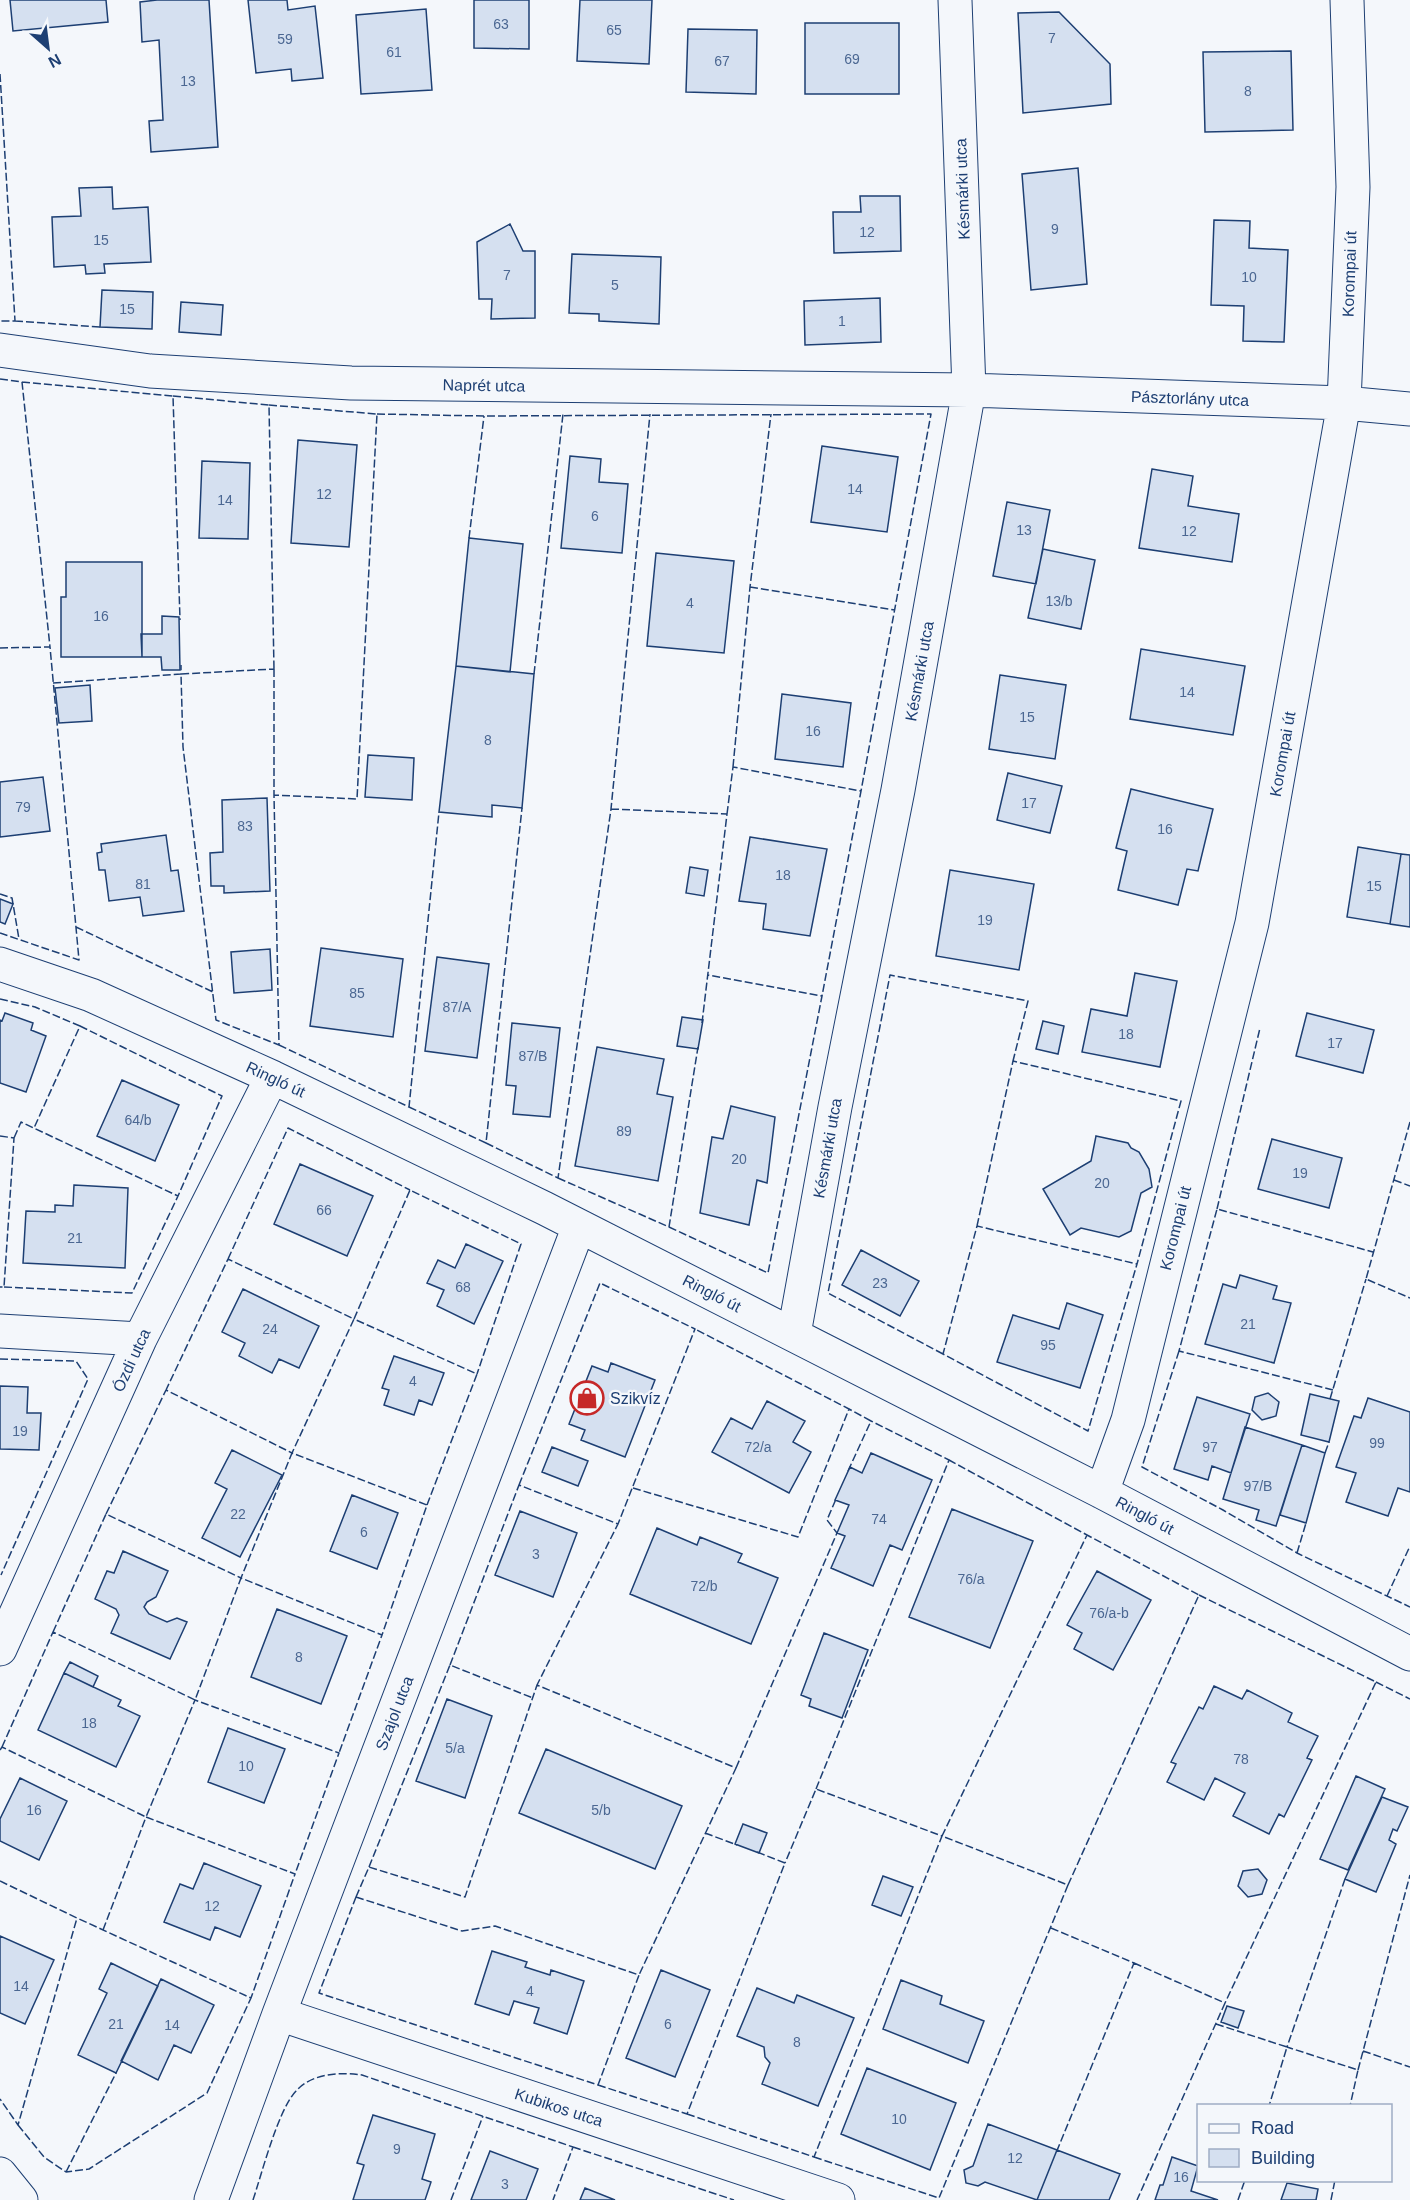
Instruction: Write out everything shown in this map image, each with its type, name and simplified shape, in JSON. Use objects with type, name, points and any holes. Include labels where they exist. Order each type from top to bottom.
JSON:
[{"type":"street","name":"Késmárki utca","points":[[794,1335],[837,1095],[898,790],[969,390],[955,0]]},
{"type":"street","name":"Korompai út","points":[[1102,1492],[1128,1420],[1252,923],[1344,403],[1353,187],[1347,0]]},
{"type":"street","name":"Naprét utca","points":[[0,350],[150,370],[351,383],[969,390]]},
{"type":"street","name":"Pásztorlány utca","points":[[969,390],[1344,403],[1410,408]]},
{"type":"street","name":"Ringló út","points":[[0,964],[91,995],[272,1077],[579,1226],[1102,1492],[1410,1654]]},
{"type":"street","name":"Ózdi utca","points":[[0,1649],[140,1339],[272,1077]]},
{"type":"street","name":"Szajol utca","points":[[211,2200],[279,2014],[579,1226]]},
{"type":"street","points":[[0,1331],[140,1339]]},
{"type":"street","name":"Kubikos utca","points":[[279,2014],[838,2200]]},
{"type":"street","points":[[0,2174],[21,2200]]},
{"type":"building","points":[[10,0],[106,0],[108,22],[13,31]]},
{"type":"building","points":[[209,0],[218,147],[151,152],[149,121],[163,120],[159,40],[142,42],[140,2]]},
{"type":"building","points":[[248,0],[287,0],[288,10],[315,6],[323,78],[292,81],[291,69],[256,73]]},
{"type":"building","points":[[474,0],[529,0],[529,49],[474,48]]},
{"type":"building","points":[[580,0],[652,0],[649,64],[577,61]]},
{"type":"building","points":[[426,9],[432,90],[361,94],[356,15]]},
{"type":"building","points":[[1059,12],[1110,64],[1111,104],[1023,113],[1018,13]]},
{"type":"building","points":[[805,23],[899,23],[899,94],[805,94]]},
{"type":"building","points":[[688,29],[757,30],[756,94],[686,92]]},
{"type":"building","points":[[1291,51],[1293,130],[1205,132],[1203,52]]},
{"type":"building","points":[[1078,168],[1087,284],[1031,290],[1022,174]]},
{"type":"building","points":[[112,187],[113,209],[148,207],[151,262],[104,264],[105,273],[86,274],[85,265],[54,267],[52,217],[81,216],[79,188]]},
{"type":"building","points":[[860,196],[900,196],[901,251],[834,253],[833,212],[861,212]]},
{"type":"building","points":[[1214,220],[1250,221],[1249,248],[1288,250],[1284,342],[1243,341],[1244,306],[1211,305]]},
{"type":"building","points":[[510,224],[523,251],[535,251],[535,318],[491,319],[492,299],[479,299],[477,242]]},
{"type":"building","points":[[572,254],[661,257],[659,324],[599,321],[599,314],[569,313]]},
{"type":"building","points":[[102,290],[153,292],[152,329],[100,327]]},
{"type":"building","points":[[880,298],[881,342],[805,345],[804,301]]},
{"type":"building","points":[[181,302],[223,305],[221,335],[179,332]]},
{"type":"building","points":[[298,440],[357,445],[349,547],[291,543]]},
{"type":"building","points":[[822,446],[898,457],[887,532],[811,522]]},
{"type":"building","points":[[570,456],[601,459],[599,482],[628,484],[622,553],[561,548]]},
{"type":"building","points":[[202,461],[250,463],[248,539],[199,538]]},
{"type":"building","points":[[1152,469],[1193,476],[1188,506],[1239,514],[1232,562],[1139,548]]},
{"type":"building","points":[[1007,502],[1050,510],[1036,584],[993,576]]},
{"type":"building","points":[[469,538],[523,544],[510,672],[456,666]]},
{"type":"building","points":[[1043,549],[1095,560],[1081,629],[1028,618]]},
{"type":"building","points":[[656,553],[734,561],[724,653],[647,646]]},
{"type":"building","points":[[66,562],[142,562],[142,657],[61,657],[61,597],[66,597]]},
{"type":"building","points":[[162,616],[179,617],[180,670],[162,670],[161,657],[142,657],[141,634],[162,634]]},
{"type":"building","points":[[1141,649],[1245,666],[1233,735],[1130,719]]},
{"type":"building","points":[[456,666],[534,674],[522,808],[492,805],[492,817],[439,812]]},
{"type":"building","points":[[1000,675],[1066,685],[1055,759],[989,749]]},
{"type":"building","points":[[90,685],[92,721],[59,723],[55,688]]},
{"type":"building","points":[[782,694],[851,703],[843,767],[775,759]]},
{"type":"building","points":[[368,755],[414,758],[412,800],[365,797]]},
{"type":"building","points":[[1008,773],[1062,786],[1050,833],[997,820]]},
{"type":"building","points":[[43,777],[50,831],[0,837],[0,782]]},
{"type":"building","points":[[1131,789],[1213,809],[1198,871],[1187,869],[1178,905],[1118,890],[1127,851],[1116,848]]},
{"type":"building","points":[[267,798],[270,891],[224,893],[224,886],[211,886],[210,853],[223,852],[222,800]]},
{"type":"building","points":[[166,835],[171,871],[178,870],[184,911],[143,916],[140,897],[109,901],[105,870],[99,870],[97,853],[102,852],[101,844]]},
{"type":"building","points":[[750,837],[827,849],[810,936],[763,929],[766,904],[739,901]]},
{"type":"building","points":[[1358,847],[1401,854],[1390,924],[1347,917]]},
{"type":"building","points":[[1401,854],[1410,855],[1410,927],[1390,924]]},
{"type":"building","points":[[690,867],[708,870],[704,896],[686,893]]},
{"type":"building","points":[[950,870],[1034,884],[1019,970],[936,956]]},
{"type":"building","points":[[0,899],[13,904],[5,924],[0,922]]},
{"type":"building","points":[[321,948],[403,959],[393,1037],[310,1026]]},
{"type":"building","points":[[270,949],[272,990],[234,993],[231,952]]},
{"type":"building","points":[[437,957],[489,964],[477,1058],[425,1051]]},
{"type":"building","points":[[1135,973],[1177,981],[1160,1067],[1082,1052],[1091,1009],[1127,1016]]},
{"type":"building","points":[[5,1013],[33,1023],[31,1030],[46,1036],[26,1092],[0,1083],[0,1020],[2,1021]]},
{"type":"building","points":[[1307,1013],[1374,1030],[1363,1073],[1296,1056]]},
{"type":"building","points":[[682,1017],[703,1020],[698,1049],[677,1046]]},
{"type":"building","points":[[1043,1021],[1064,1026],[1058,1054],[1036,1049]]},
{"type":"building","points":[[512,1023],[560,1028],[550,1117],[513,1114],[516,1086],[506,1085]]},
{"type":"building","points":[[597,1047],[664,1059],[657,1094],[673,1097],[658,1181],[575,1166]]},
{"type":"building","points":[[122,1080],[179,1105],[155,1161],[97,1136]]},
{"type":"building","points":[[731,1106],[775,1117],[767,1183],[757,1180],[749,1225],[700,1213],[712,1137],[723,1139]]},
{"type":"building","points":[[1096,1136],[1128,1143],[1131,1148],[1139,1152],[1149,1169],[1152,1187],[1141,1193],[1131,1231],[1119,1237],[1081,1228],[1070,1235],[1043,1189],[1091,1161]]},
{"type":"building","points":[[1272,1139],[1342,1158],[1329,1208],[1258,1189]]},
{"type":"building","points":[[300,1164],[373,1196],[347,1256],[274,1224]]},
{"type":"building","points":[[74,1185],[128,1188],[125,1268],[23,1263],[26,1211],[55,1212],[55,1205],[73,1206]]},
{"type":"building","points":[[466,1244],[503,1261],[474,1324],[437,1306],[444,1290],[427,1283],[438,1260],[455,1268]]},
{"type":"building","points":[[861,1250],[919,1281],[900,1316],[842,1285]]},
{"type":"building","points":[[1240,1275],[1277,1286],[1273,1299],[1291,1303],[1274,1363],[1205,1344],[1223,1284],[1236,1288]]},
{"type":"building","points":[[243,1289],[319,1326],[299,1368],[279,1359],[272,1373],[239,1356],[245,1343],[222,1332]]},
{"type":"building","points":[[1067,1303],[1103,1315],[1080,1388],[997,1362],[1013,1315],[1059,1329]]},
{"type":"building","points":[[394,1356],[444,1373],[432,1405],[419,1400],[414,1415],[384,1405],[389,1390],[382,1388]]},
{"type":"building","points":[[611,1363],[655,1380],[625,1457],[581,1440],[585,1430],[569,1424],[592,1366],[608,1372]]},
{"type":"building","points":[[0,1386],[28,1387],[27,1413],[41,1413],[39,1450],[0,1449]]},
{"type":"building","points":[[1268,1393],[1279,1402],[1276,1416],[1262,1420],[1252,1410],[1255,1397]]},
{"type":"building","points":[[1310,1394],[1339,1401],[1329,1442],[1301,1435]]},
{"type":"building","points":[[1197,1397],[1250,1414],[1231,1473],[1212,1466],[1208,1480],[1174,1469]]},
{"type":"building","points":[[1368,1398],[1410,1412],[1410,1492],[1398,1488],[1388,1516],[1346,1502],[1356,1473],[1336,1467],[1354,1416],[1361,1418]]},
{"type":"building","points":[[767,1401],[805,1421],[793,1442],[811,1452],[789,1493],[712,1452],[731,1418],[752,1429]]},
{"type":"building","points":[[1245,1427],[1302,1445],[1276,1526],[1256,1520],[1259,1510],[1223,1499]]},
{"type":"building","points":[[1302,1445],[1325,1453],[1306,1523],[1280,1515]]},
{"type":"building","points":[[552,1447],[588,1461],[578,1486],[542,1472]]},
{"type":"building","points":[[232,1450],[282,1475],[240,1557],[202,1538],[227,1489],[215,1483]]},
{"type":"building","points":[[871,1453],[932,1480],[902,1550],[890,1545],[873,1586],[831,1568],[845,1536],[837,1533],[849,1505],[835,1500],[850,1467],[862,1473]]},
{"type":"building","points":[[352,1495],[398,1513],[377,1569],[330,1551]]},
{"type":"building","points":[[952,1509],[1033,1541],[990,1648],[909,1617]]},
{"type":"building","points":[[520,1511],[577,1533],[553,1597],[495,1575]]},
{"type":"building","points":[[657,1528],[697,1545],[700,1537],[742,1554],[738,1562],[778,1578],[751,1644],[630,1594]]},
{"type":"building","points":[[123,1551],[168,1571],[156,1597],[147,1602],[144,1607],[149,1614],[167,1622],[177,1618],[187,1622],[170,1659],[111,1633],[119,1615],[116,1609],[95,1599],[107,1571],[114,1573]]},
{"type":"building","points":[[1097,1571],[1151,1600],[1113,1670],[1074,1649],[1082,1633],[1067,1625]]},
{"type":"building","points":[[277,1609],[347,1636],[321,1704],[251,1677]]},
{"type":"building","points":[[824,1633],[868,1650],[842,1718],[809,1706],[811,1699],[801,1695]]},
{"type":"building","points":[[70,1662],[98,1676],[93,1687],[64,1673]]},
{"type":"building","points":[[64,1673],[121,1700],[118,1706],[140,1716],[116,1767],[38,1730]]},
{"type":"building","points":[[1214,1686],[1242,1699],[1247,1690],[1292,1713],[1288,1722],[1318,1736],[1307,1758],[1312,1760],[1284,1817],[1279,1814],[1269,1834],[1233,1816],[1245,1793],[1215,1778],[1204,1800],[1167,1782],[1176,1764],[1171,1762],[1199,1707],[1203,1709]]},
{"type":"building","points":[[447,1699],[492,1716],[465,1798],[416,1781]]},
{"type":"building","points":[[228,1728],[285,1749],[264,1803],[208,1782]]},
{"type":"building","points":[[546,1749],[682,1806],[655,1869],[519,1813]]},
{"type":"building","points":[[1356,1776],[1385,1789],[1348,1870],[1320,1859]]},
{"type":"building","points":[[20,1778],[67,1801],[39,1860],[0,1841],[0,1819]]},
{"type":"building","points":[[1382,1797],[1408,1807],[1397,1831],[1393,1829],[1389,1840],[1396,1844],[1376,1892],[1345,1879]]},
{"type":"building","points":[[743,1824],[767,1833],[759,1853],[735,1844]]},
{"type":"building","points":[[204,1863],[261,1886],[240,1937],[215,1927],[210,1940],[164,1922],[180,1884],[193,1889]]},
{"type":"building","points":[[1258,1869],[1267,1880],[1262,1894],[1248,1897],[1238,1886],[1243,1871]]},
{"type":"building","points":[[883,1876],[913,1887],[901,1916],[872,1905]]},
{"type":"building","points":[[0,1936],[54,1960],[25,2024],[0,2013]]},
{"type":"building","points":[[492,1951],[527,1962],[525,1967],[550,1975],[551,1970],[584,1981],[567,2034],[534,2023],[539,2008],[514,2001],[509,2015],[475,2004]]},
{"type":"building","points":[[111,1963],[158,1986],[116,2073],[78,2055],[107,1993],[99,1989]]},
{"type":"building","points":[[661,1970],[710,1990],[675,2077],[626,2058]]},
{"type":"building","points":[[161,1979],[214,2005],[191,2053],[174,2045],[158,2080],[121,2061]]},
{"type":"building","points":[[901,1980],[942,1996],[940,2004],[984,2021],[968,2063],[883,2029]]},
{"type":"building","points":[[757,1988],[794,2003],[797,1995],[854,2018],[818,2106],[762,2084],[770,2063],[765,2057],[764,2047],[737,2036]]},
{"type":"building","points":[[1227,2006],[1244,2011],[1238,2028],[1221,2022]]},
{"type":"building","points":[[867,2068],[956,2103],[930,2170],[841,2134]]},
{"type":"building","points":[[373,2115],[435,2134],[422,2179],[431,2182],[425,2200],[353,2200],[364,2165],[357,2163]]},
{"type":"building","points":[[988,2124],[1057,2150],[1037,2200],[985,2182],[978,2186],[966,2183],[964,2170],[973,2166]]},
{"type":"building","points":[[1057,2150],[1120,2174],[1109,2200],[1037,2200]]},
{"type":"building","points":[[490,2151],[538,2169],[526,2200],[471,2200]]},
{"type":"building","points":[[1172,2157],[1197,2166],[1191,2191],[1218,2200],[1155,2200],[1160,2185],[1163,2185]]},
{"type":"building","points":[[1287,2183],[1318,2189],[1316,2200],[1281,2200]]},
{"type":"building","points":[[585,2188],[615,2200],[580,2200]]},
{"type":"fence","points":[[0,74],[15,321],[0,321]]},
{"type":"fence","points":[[15,321],[100,327]]},
{"type":"fence","points":[[0,379],[22,382],[50,647]]},
{"type":"fence","points":[[22,382],[173,396],[180,620]]},
{"type":"fence","points":[[173,396],[269,405],[274,669]]},
{"type":"fence","points":[[269,405],[377,414],[357,799],[274,795]]},
{"type":"fence","points":[[377,414],[484,416],[931,414],[861,791]]},
{"type":"fence","points":[[534,674],[563,414]]},
{"type":"fence","points":[[486,1143],[558,1178],[611,809],[650,414]]},
{"type":"fence","points":[[733,767],[750,587],[771,414]]},
{"type":"fence","points":[[469,538],[484,416]]},
{"type":"fence","points":[[750,587],[895,610]]},
{"type":"fence","points":[[0,648],[50,647],[79,960],[0,933]]},
{"type":"fence","points":[[53,683],[181,674],[181,665]]},
{"type":"fence","points":[[274,669],[274,795],[279,1045],[216,1020],[183,747],[181,674],[274,669]]},
{"type":"fence","points":[[727,814],[733,767],[861,791],[822,996]]},
{"type":"fence","points":[[409,1107],[486,1143],[522,808]]},
{"type":"fence","points":[[611,809],[727,814],[702,1023]]},
{"type":"fence","points":[[279,1045],[409,1107],[439,812]]},
{"type":"fence","points":[[0,894],[12,898],[19,939]]},
{"type":"fence","points":[[76,927],[213,992]]},
{"type":"fence","points":[[669,1227],[768,1273],[822,996],[708,975]]},
{"type":"fence","points":[[943,1354],[828,1293],[890,975],[1028,1001],[1013,1061]]},
{"type":"fence","points":[[0,999],[35,1007],[80,1026],[34,1128]]},
{"type":"fence","points":[[80,1026],[222,1096],[178,1196]]},
{"type":"fence","points":[[1217,1209],[1260,1028]]},
{"type":"fence","points":[[558,1178],[669,1227],[698,1047]]},
{"type":"fence","points":[[977,1226],[1013,1061],[1181,1101],[1137,1264],[1088,1431],[943,1354],[977,1226],[1137,1264]]},
{"type":"fence","points":[[4,1287],[132,1293],[178,1196],[21,1122],[14,1138]]},
{"type":"fence","points":[[1410,1122],[1366,1279],[1410,1298]]},
{"type":"fence","points":[[228,1259],[288,1128],[410,1190]]},
{"type":"fence","points":[[0,1136],[14,1138],[4,1287],[0,1287]]},
{"type":"fence","points":[[1394,1180],[1410,1186]]},
{"type":"fence","points":[[427,1505],[477,1374],[354,1319],[410,1190],[521,1244],[477,1374]]},
{"type":"fence","points":[[1333,1390],[1179,1351],[1217,1209],[1373,1252]]},
{"type":"fence","points":[[106,1514],[166,1390],[292,1453],[354,1319],[228,1259],[166,1390]]},
{"type":"fence","points":[[1330,1399],[1366,1279]]},
{"type":"fence","points":[[519,1485],[600,1283],[695,1329],[618,1524]]},
{"type":"fence","points":[[633,1488],[798,1537],[849,1409],[695,1329]]},
{"type":"fence","points":[[1179,1351],[1142,1467],[1297,1553],[1410,1607]]},
{"type":"fence","points":[[0,1359],[76,1361],[88,1379],[1,1575]]},
{"type":"fence","points":[[848,1471],[871,1421],[849,1409]]},
{"type":"fence","points":[[816,1789],[949,1460],[871,1421]]},
{"type":"fence","points":[[1325,1453],[1329,1442]]},
{"type":"fence","points":[[53,1632],[106,1514],[241,1578],[292,1453],[427,1505],[382,1635]]},
{"type":"fence","points":[[814,2157],[939,2198],[1068,1885],[942,1836],[1087,1535],[949,1460]]},
{"type":"fence","points":[[450,1665],[519,1485],[618,1524],[537,1685]]},
{"type":"fence","points":[[736,1768],[837,1533],[827,1520],[836,1499]]},
{"type":"fence","points":[[1297,1553],[1306,1523]]},
{"type":"fence","points":[[1068,1885],[1199,1595],[1087,1535]]},
{"type":"fence","points":[[1387,1596],[1410,1546]]},
{"type":"fence","points":[[2,1747],[53,1632],[195,1700],[241,1578],[382,1635],[339,1753]]},
{"type":"fence","points":[[1199,1595],[1376,1682],[1225,2003]]},
{"type":"fence","points":[[369,1867],[450,1665],[533,1698]]},
{"type":"fence","points":[[1376,1682],[1410,1699]]},
{"type":"fence","points":[[356,1897],[369,1867],[465,1897],[537,1685],[736,1768],[639,1975]]},
{"type":"fence","points":[[0,1750],[2,1747],[146,1817],[195,1700],[339,1753],[295,1874]]},
{"type":"fence","points":[[687,2114],[814,2157],[942,1836],[816,1789],[785,1863]]},
{"type":"fence","points":[[103,1930],[146,1817],[295,1874],[251,1998]]},
{"type":"fence","points":[[705,1833],[737,1845]]},
{"type":"fence","points":[[598,2085],[687,2114],[785,1863],[757,1852]]},
{"type":"fence","points":[[1358,2070],[1410,1875]]},
{"type":"fence","points":[[1345,1879],[1287,2047],[1358,2070],[1350,2104]]},
{"type":"fence","points":[[0,1881],[77,1918],[18,2125],[0,2099]]},
{"type":"fence","points":[[356,1897],[462,1931],[495,1926],[639,1975],[598,2085],[319,1993],[356,1897]]},
{"type":"fence","points":[[18,2125],[44,2157],[66,2172],[89,2169],[207,2093],[251,1998],[77,1918]]},
{"type":"fence","points":[[1051,1928],[1134,1963],[1056,2153]]},
{"type":"fence","points":[[1134,1963],[1225,2003],[1137,2200]]},
{"type":"fence","points":[[1216,2024],[1287,2047],[1270,2104]]},
{"type":"fence","points":[[1363,2051],[1410,2067]]},
{"type":"fence","points":[[66,2172],[116,2073]]},
{"type":"fence","points":[[253,2200],[277,2127],[289,2100],[310,2080],[327,2075],[345,2074],[362,2075],[573,2147],[553,2200]]},
{"type":"fence","points":[[451,2200],[483,2116]]},
{"type":"fence","points":[[573,2147],[734,2200]]},
{"type":"fence","points":[[1238,2200],[1244,2182]]},
{"type":"fence","points":[[1331,2200],[1335,2182]]},
{"type":"place","name":"Szikvíz","points":[[587,1398]]}]
